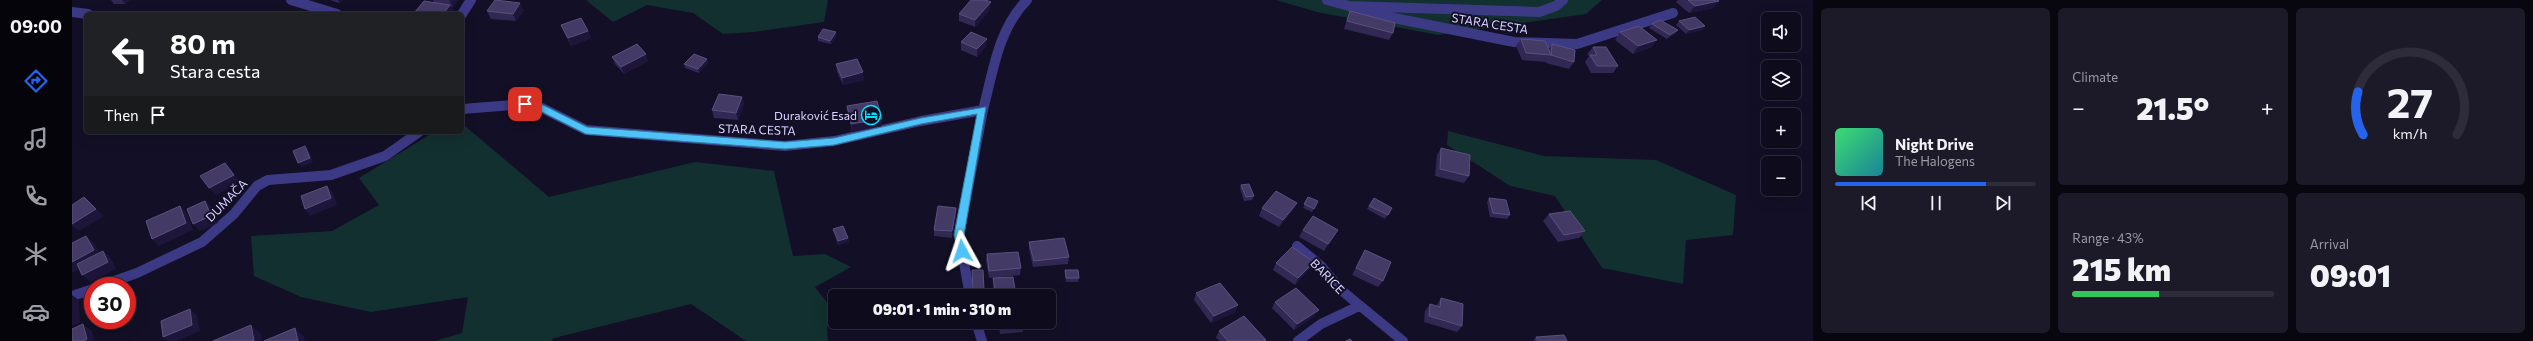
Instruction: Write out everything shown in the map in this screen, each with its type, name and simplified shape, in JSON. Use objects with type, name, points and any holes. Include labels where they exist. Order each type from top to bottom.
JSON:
[{"type":"street","points":[[291,0],[330,12]]},
{"type":"street","points":[[463,12],[470,0]]},
{"type":"street","points":[[969,289],[959,235],[982,110],[1004,36],[1018,7],[1027,0]]},
{"type":"street","name":"STARA CESTA","points":[[1327,0],[1374,14],[1514,42],[1577,44],[1673,13]]},
{"type":"street","name":"STARA CESTA","points":[[1349,6],[1539,12],[1556,6],[1563,0]]},
{"type":"street","points":[[72,12],[84,14]]},
{"type":"street","name":"STARA CESTA","points":[[464,109],[525,104],[540,107],[586,130],[785,146],[834,141],[921,121],[982,110]]},
{"type":"street","name":"DUMAČA","points":[[126,277],[202,242],[234,214],[257,186],[268,180],[330,176],[386,156],[416,134]]},
{"type":"street","name":"BARICE","points":[[1297,246],[1359,306],[1402,341]]},
{"type":"street","points":[[72,296],[84,292]]},
{"type":"street","name":"BARICE","points":[[1298,341],[1321,324],[1359,306]]},
{"type":"street","points":[[978,329],[982,341]]},
{"type":"green space","points":[[586,0],[828,0],[824,22],[754,32],[723,34],[693,13],[647,5],[613,22]]},
{"type":"green space","points":[[1276,0],[1602,0],[1586,14],[1438,35],[1317,12]]},
{"type":"green space","points":[[465,126],[549,197],[695,162],[774,171],[793,256],[825,254],[851,267],[815,287],[828,304],[828,341],[746,341],[691,304],[554,338],[551,341],[435,341],[462,333],[468,297],[371,312],[301,297],[254,276],[251,236],[332,231],[379,205],[359,178],[431,134],[464,134]]},
{"type":"green space","points":[[1448,131],[1544,156],[1656,160],[1736,195],[1733,235],[1686,240],[1683,284],[1602,268],[1555,196],[1510,186],[1447,145]]},
{"type":"building","points":[[495,0],[520,3],[513,14],[487,11]]},
{"type":"building","points":[[971,0],[985,0],[991,2],[975,20],[959,14]]},
{"type":"building","points":[[1688,0],[1718,0],[1719,1],[1695,6]]},
{"type":"building","points":[[424,1],[450,5],[445,12],[415,12]]},
{"type":"building","points":[[1350,11],[1395,23],[1393,33],[1347,21]]},
{"type":"building","points":[[1695,17],[1705,26],[1689,30],[1679,21]]},
{"type":"building","points":[[581,18],[588,31],[568,38],[561,25]]},
{"type":"building","points":[[1660,20],[1678,30],[1670,35],[1652,24]]},
{"type":"building","points":[[1639,26],[1657,40],[1638,46],[1620,32]]},
{"type":"building","points":[[823,29],[836,32],[830,41],[818,37]]},
{"type":"building","points":[[971,32],[987,39],[977,49],[961,42]]},
{"type":"building","points":[[1521,39],[1545,41],[1551,55],[1526,53]]},
{"type":"building","points":[[637,44],[646,54],[621,67],[612,57]]},
{"type":"building","points":[[1552,44],[1575,50],[1574,62],[1551,55]]},
{"type":"building","points":[[1593,47],[1606,47],[1618,66],[1597,66],[1590,55],[1597,55]]},
{"type":"building","points":[[694,54],[707,59],[698,69],[684,64]]},
{"type":"building","points":[[857,59],[863,72],[842,78],[836,64]]},
{"type":"building","points":[[719,94],[742,97],[736,113],[712,110]]},
{"type":"building","points":[[877,101],[882,119],[851,124],[847,106]]},
{"type":"building","points":[[305,146],[310,158],[298,163],[293,151]]},
{"type":"building","points":[[1441,148],[1470,155],[1469,176],[1440,169]]},
{"type":"building","points":[[225,163],[234,175],[209,188],[200,176]]},
{"type":"building","points":[[1249,184],[1254,196],[1246,197],[1241,185]]},
{"type":"building","points":[[327,186],[331,198],[305,209],[301,196]]},
{"type":"building","points":[[1276,191],[1297,203],[1283,220],[1262,208]]},
{"type":"building","points":[[84,197],[96,209],[72,224],[72,205]]},
{"type":"building","points":[[1308,197],[1318,201],[1314,209],[1304,204]]},
{"type":"building","points":[[1374,198],[1392,208],[1388,215],[1369,206]]},
{"type":"building","points":[[1489,198],[1506,200],[1510,215],[1493,213]]},
{"type":"building","points":[[205,201],[211,216],[193,224],[187,209]]},
{"type":"building","points":[[180,206],[186,223],[152,239],[146,221]]},
{"type":"building","points":[[938,206],[956,208],[952,231],[934,230]]},
{"type":"building","points":[[1570,211],[1585,231],[1564,235],[1549,214]]},
{"type":"building","points":[[1313,216],[1338,230],[1328,244],[1303,230]]},
{"type":"building","points":[[843,226],[848,238],[838,241],[833,229]]},
{"type":"building","points":[[86,236],[94,250],[72,262],[72,243]]},
{"type":"building","points":[[1064,238],[1069,257],[1034,261],[1029,242]]},
{"type":"building","points":[[1292,247],[1314,262],[1298,278],[1276,263]]},
{"type":"building","points":[[1365,250],[1391,262],[1383,281],[1356,268]]},
{"type":"building","points":[[103,251],[108,262],[82,275],[77,264]]},
{"type":"building","points":[[1018,252],[1021,268],[989,271],[987,254]]},
{"type":"building","points":[[972,270],[983,270],[984,289],[973,289]]},
{"type":"building","points":[[1065,270],[1078,270],[1079,278],[1066,278]]},
{"type":"building","points":[[1013,277],[1015,289],[995,289],[993,278]]},
{"type":"building","points":[[1220,283],[1238,305],[1214,316],[1196,293]]},
{"type":"building","points":[[1296,288],[1319,310],[1297,324],[1275,302]]},
{"type":"building","points":[[1441,298],[1463,304],[1462,326],[1429,316],[1430,304],[1440,307]]},
{"type":"building","points":[[190,309],[192,325],[163,337],[161,321]]},
{"type":"building","points":[[1244,316],[1266,340],[1265,341],[1228,341],[1219,331]]},
{"type":"building","points":[[83,324],[87,339],[84,341],[72,341],[72,329]]},
{"type":"building","points":[[251,325],[254,341],[213,341]]},
{"type":"building","points":[[295,328],[298,341],[264,341]]},
{"type":"building","points":[[1564,335],[1567,341],[1538,341],[1536,337]]},
{"type":"place","name":"Duraković Esad","points":[[871,115]]},
{"type":"route","points":[[525,104],[540,107],[586,130],[641,136],[785,146],[834,141],[921,121],[982,110],[959,235],[962,251]]}]
